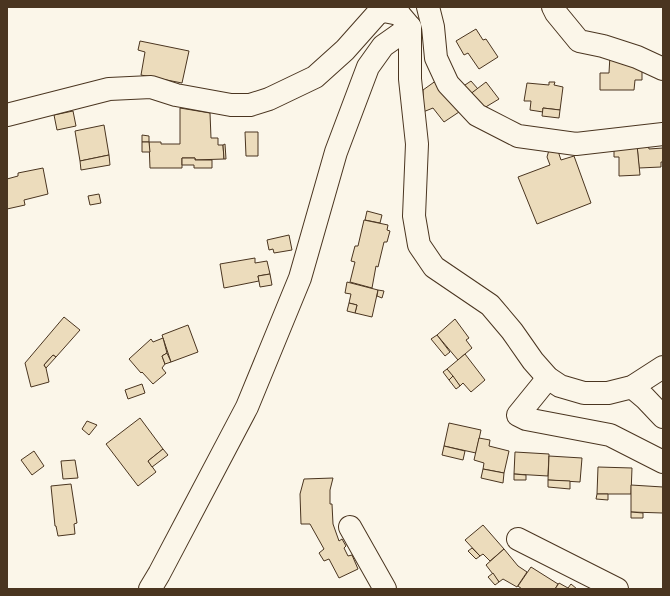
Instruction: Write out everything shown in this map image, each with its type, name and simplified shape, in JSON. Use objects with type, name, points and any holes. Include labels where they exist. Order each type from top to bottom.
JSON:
[{"type":"street","points":[[428,7],[433,27],[436,58],[448,84],[477,115],[518,136],[576,144],[663,134]]},
{"type":"street","points":[[553,7],[556,13],[579,41],[603,46],[637,57],[663,69]]},
{"type":"street","points":[[7,115],[109,89],[151,88],[176,95],[231,105],[250,105],[269,99],[315,77],[345,50],[376,14],[384,11],[404,16]]},
{"type":"street","points":[[404,16],[418,144],[414,216],[419,245],[434,267],[490,305],[512,331],[533,361],[548,378],[560,386],[584,393],[608,392],[632,387],[663,367]]},
{"type":"street","points":[[150,589],[250,400],[300,278],[336,152],[368,67],[404,16]]},
{"type":"street","points":[[548,378],[518,415],[526,419],[610,435],[663,462]]},
{"type":"street","points":[[632,387],[645,398],[663,418]]},
{"type":"street","points":[[350,528],[385,589]]},
{"type":"street","points":[[518,539],[617,589]]},
{"type":"building","points":[[476,29],[483,40],[486,39],[498,57],[479,69],[468,53],[464,55],[456,41]]},
{"type":"building","points":[[140,41],[189,51],[182,83],[141,75],[145,52],[138,50]]},
{"type":"building","points":[[610,55],[642,69],[642,80],[635,80],[634,90],[600,90],[600,73],[609,73]]},
{"type":"building","points":[[437,80],[459,112],[444,122],[433,108],[423,112],[423,90]]},
{"type":"building","points":[[471,81],[478,89],[469,95],[462,87]]},
{"type":"building","points":[[486,82],[499,99],[484,108],[469,95]]},
{"type":"building","points":[[549,82],[555,82],[554,85],[563,87],[560,110],[543,108],[543,112],[530,110],[531,101],[524,101],[527,83],[549,85]]},
{"type":"building","points":[[180,108],[210,113],[211,138],[218,138],[218,145],[223,145],[224,159],[195,160],[195,158],[182,158],[182,168],[150,168],[149,142],[161,142],[161,144],[180,144]]},
{"type":"building","points":[[543,108],[560,110],[559,118],[542,116]]},
{"type":"building","points":[[73,111],[76,126],[57,130],[54,115]]},
{"type":"building","points":[[104,125],[109,155],[80,161],[75,131]]},
{"type":"building","points":[[245,132],[258,132],[258,156],[246,156]]},
{"type":"building","points":[[142,135],[149,136],[149,142],[142,142]]},
{"type":"building","points":[[142,142],[149,142],[150,152],[142,152]]},
{"type":"building","points":[[225,144],[226,159],[224,159],[223,145]]},
{"type":"building","points":[[648,144],[649,149],[663,148],[663,162],[661,162],[661,167],[639,168],[637,145]]},
{"type":"building","points":[[637,145],[640,175],[619,176],[619,157],[614,157],[614,149]]},
{"type":"building","points":[[549,150],[558,151],[561,160],[574,156],[591,203],[537,224],[518,177],[550,165],[547,157]]},
{"type":"building","points":[[109,155],[110,165],[81,170],[80,161]]},
{"type":"building","points":[[182,158],[212,160],[212,168],[194,168],[194,165],[182,165]]},
{"type":"building","points":[[43,168],[48,194],[24,200],[25,205],[7,209],[7,179],[18,176],[18,173]]},
{"type":"building","points":[[99,194],[101,203],[90,205],[88,196]]},
{"type":"building","points":[[367,211],[382,215],[380,223],[365,220]]},
{"type":"building","points":[[364,220],[388,225],[387,230],[390,231],[387,242],[384,242],[378,267],[376,266],[372,288],[350,282],[355,262],[351,261],[355,246],[358,246]]},
{"type":"building","points":[[289,235],[292,250],[274,253],[273,249],[269,250],[267,240]]},
{"type":"building","points":[[255,258],[255,263],[267,261],[270,274],[258,276],[259,281],[224,288],[220,264]]},
{"type":"building","points":[[270,274],[272,285],[260,287],[258,276]]},
{"type":"building","points":[[347,282],[378,290],[372,317],[355,313],[357,305],[349,303],[351,294],[345,293]]},
{"type":"building","points":[[378,290],[384,291],[382,298],[377,296]]},
{"type":"building","points":[[349,303],[357,305],[355,313],[347,311]]},
{"type":"building","points":[[64,317],[80,330],[56,357],[53,355],[44,365],[49,382],[31,387],[25,363]]},
{"type":"building","points":[[455,319],[469,338],[466,340],[472,348],[458,360],[437,335]]},
{"type":"building","points":[[188,325],[198,352],[171,362],[162,335]]},
{"type":"building","points":[[437,335],[450,352],[445,356],[431,339]]},
{"type":"building","points":[[163,338],[167,353],[162,356],[165,364],[162,368],[166,373],[153,384],[129,359],[151,339],[153,342]]},
{"type":"building","points":[[167,353],[171,362],[165,364],[162,356]]},
{"type":"building","points":[[465,354],[485,380],[471,392],[463,383],[460,386],[447,369]]},
{"type":"building","points":[[53,355],[56,357],[46,368],[44,365]]},
{"type":"building","points":[[447,369],[453,376],[449,380],[443,372]]},
{"type":"building","points":[[453,376],[460,386],[456,389],[449,380]]},
{"type":"building","points":[[142,384],[145,393],[128,399],[125,390]]},
{"type":"building","points":[[140,418],[163,449],[148,461],[156,472],[138,486],[106,444]]},
{"type":"building","points":[[87,421],[97,425],[89,435],[82,429]]},
{"type":"building","points":[[449,423],[481,430],[476,453],[444,446]]},
{"type":"building","points":[[479,438],[490,440],[489,446],[509,451],[504,473],[483,469],[484,463],[474,460]]},
{"type":"building","points":[[444,446],[465,451],[463,460],[442,455]]},
{"type":"building","points":[[163,449],[168,455],[152,467],[148,461]]},
{"type":"building","points":[[34,451],[44,466],[32,475],[21,460]]},
{"type":"building","points":[[515,452],[549,454],[548,476],[514,474]]},
{"type":"building","points":[[549,456],[582,458],[580,482],[548,480]]},
{"type":"building","points":[[75,460],[78,478],[63,479],[61,461]]},
{"type":"building","points":[[598,467],[632,468],[631,494],[597,494]]},
{"type":"building","points":[[483,469],[504,473],[503,483],[481,478]]},
{"type":"building","points":[[514,474],[526,475],[526,480],[514,480]]},
{"type":"building","points":[[333,478],[330,490],[330,504],[332,504],[333,524],[339,541],[342,539],[346,546],[344,548],[348,556],[352,555],[358,569],[339,578],[329,559],[324,561],[319,553],[324,549],[310,524],[301,524],[300,494],[304,479]]},
{"type":"building","points":[[548,480],[570,481],[570,489],[548,487]]},
{"type":"building","points":[[71,484],[77,523],[74,524],[75,534],[58,536],[55,526],[51,486]]},
{"type":"building","points":[[631,485],[663,487],[663,513],[631,512]]},
{"type":"building","points":[[597,494],[608,494],[608,500],[596,499]]},
{"type":"building","points":[[631,512],[643,513],[643,518],[631,518]]},
{"type":"building","points":[[483,525],[504,549],[490,561],[483,554],[480,556],[465,540]]},
{"type":"building","points":[[472,548],[480,556],[476,559],[468,551]]},
{"type":"building","points":[[504,549],[518,566],[527,572],[517,587],[503,579],[499,582],[486,565]]},
{"type":"building","points":[[531,567],[558,584],[555,589],[522,589],[518,586]]},
{"type":"building","points":[[493,573],[499,582],[495,585],[488,577]]},
{"type":"building","points":[[559,583],[568,588],[571,584],[577,589],[555,589]]}]
